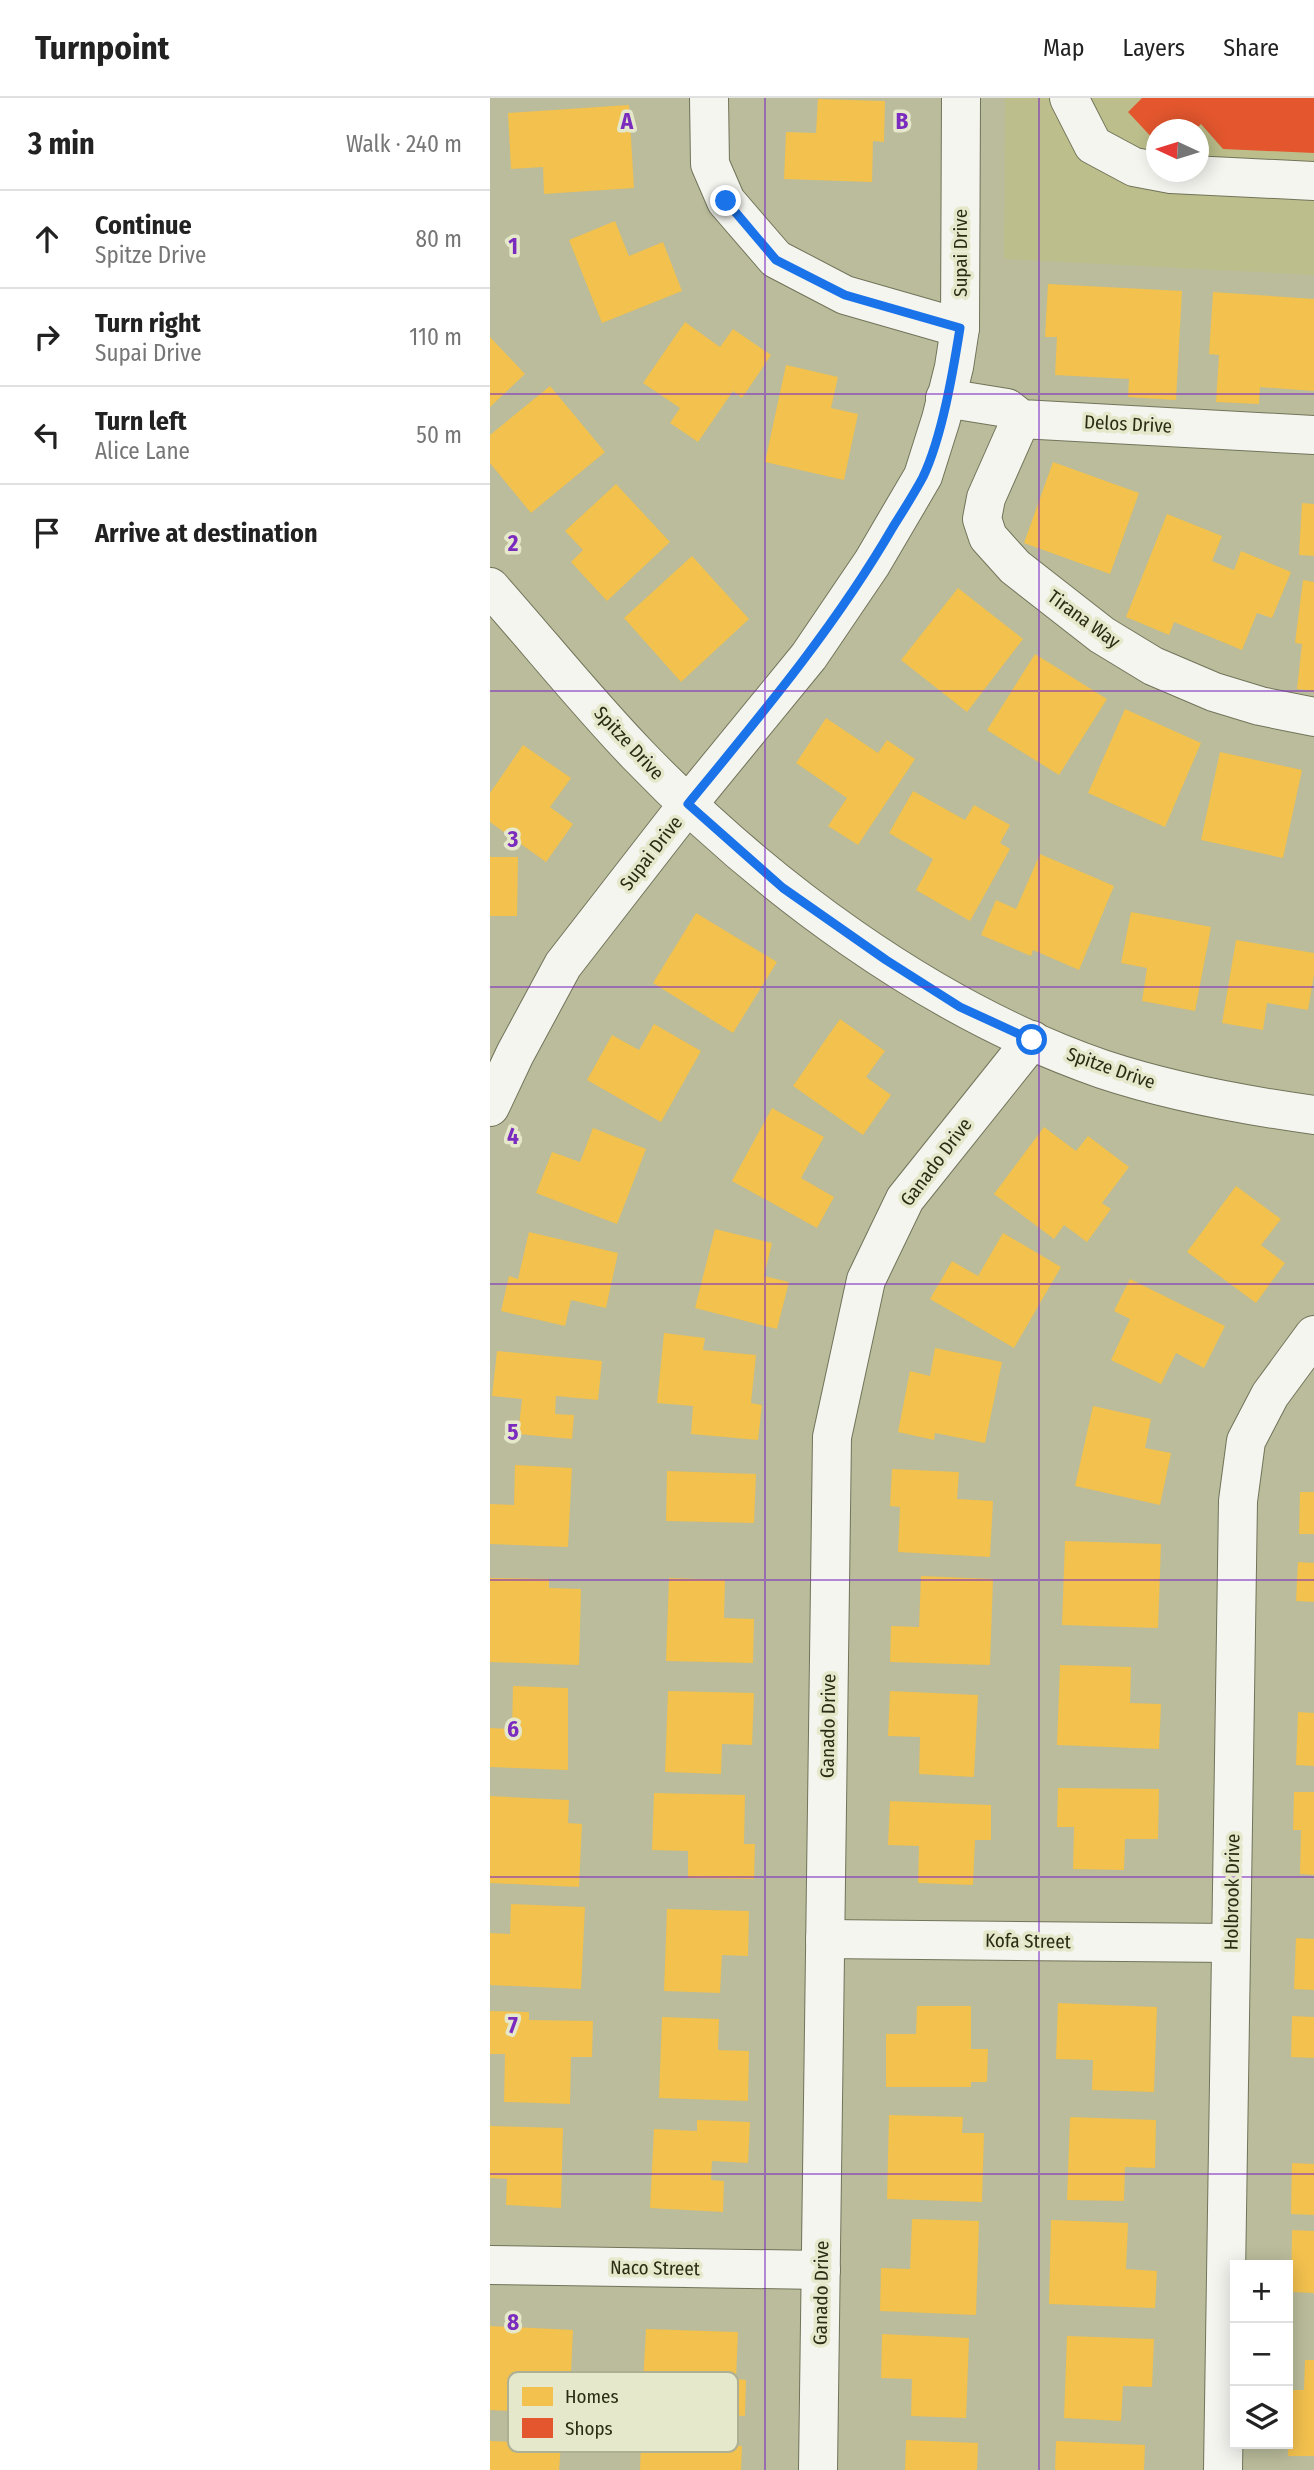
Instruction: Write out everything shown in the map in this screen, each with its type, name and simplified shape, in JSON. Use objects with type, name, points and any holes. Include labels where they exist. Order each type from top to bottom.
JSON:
[{"type":"street","points":[[709,98],[710,164],[726,201],[776,260],[845,295],[960,328]]},
{"type":"street","name":"Supai Drive","points":[[490,1107],[502,1049],[563,965],[688,804],[809,656],[872,563],[923,477],[954,367],[960,328],[961,98]]},
{"type":"street","points":[[1069,98],[1093,145],[1134,167],[1171,174],[1314,181]]},
{"type":"street","name":"Delos Drive","points":[[943,408],[1007,408],[1016,429],[1314,435]]},
{"type":"street","name":"Tirana Way","points":[[1016,429],[986,498],[982,519],[988,537],[1015,567],[1102,635],[1153,666],[1214,692],[1260,706],[1314,717]]},
{"type":"street","name":"Spitze Drive","points":[[490,587],[636,753],[688,804],[783,888],[886,960],[960,1007],[1101,1069],[1193,1095],[1314,1115]]},
{"type":"street","name":"Ganado Drive","points":[[818,2470],[832,1437],[866,1279],[905,1199],[1032,1040]]},
{"type":"street","name":"Holbrook Drive","points":[[1223,2470],[1238,1501],[1247,1441],[1270,1395],[1314,1335]]},
{"type":"street","name":"Kofa Street","points":[[825,1939],[1231,1943]]},
{"type":"street","name":"Naco Street","points":[[490,2265],[821,2270]]},
{"type":"shaded area","points":[[1005,98],[1314,98],[1314,275],[1004,259]]},
{"type":"building: Homes","points":[[818,99],[885,101],[884,142],[873,141],[872,182],[784,179],[786,132],[816,133]]},
{"type":"building: Homes","points":[[629,105],[634,188],[544,194],[543,167],[511,169],[508,113]]},
{"type":"building: Homes","points":[[615,221],[629,256],[663,242],[682,291],[602,323],[569,240]]},
{"type":"building: Homes","points":[[1048,284],[1182,291],[1176,400],[1128,397],[1129,379],[1055,375],[1057,337],[1045,337]]},
{"type":"building: Homes","points":[[1213,292],[1314,299],[1314,391],[1260,387],[1259,404],[1216,402],[1219,355],[1209,354]]},
{"type":"building: Homes","points":[[685,322],[720,347],[733,329],[771,355],[742,398],[733,391],[698,442],[670,423],[680,408],[643,383]]},
{"type":"building: Homes","points":[[490,337],[525,374],[490,407]]},
{"type":"building: Homes","points":[[786,365],[838,377],[831,408],[858,414],[844,480],[765,462]]},
{"type":"building: Homes","points":[[550,386],[605,452],[531,513],[490,463],[490,435]]},
{"type":"building: Homes","points":[[1053,462],[1139,493],[1110,574],[1024,543]]},
{"type":"building: Homes","points":[[616,484],[670,542],[607,601],[571,562],[583,550],[565,531]]},
{"type":"building: Homes","points":[[1302,503],[1314,504],[1314,556],[1299,555]]},
{"type":"building: Homes","points":[[1167,514],[1222,536],[1212,561],[1234,570],[1241,551],[1291,572],[1272,618],[1257,613],[1242,650],[1174,622],[1169,635],[1126,617]]},
{"type":"building: Homes","points":[[692,556],[749,619],[681,682],[624,618]]},
{"type":"building: Homes","points":[[1303,580],[1314,582],[1314,691],[1297,689],[1302,644],[1295,643]]},
{"type":"building: Homes","points":[[958,588],[1023,639],[967,712],[901,660]]},
{"type":"building: Homes","points":[[1035,654],[1107,699],[1059,775],[987,730]]},
{"type":"building: Homes","points":[[1125,709],[1201,743],[1165,827],[1088,793]]},
{"type":"building: Homes","points":[[826,718],[878,753],[887,740],[915,759],[858,845],[828,826],[847,798],[796,763]]},
{"type":"building: Homes","points":[[523,745],[571,778],[550,807],[573,824],[546,862],[490,822],[490,793]]},
{"type":"building: Homes","points":[[1220,752],[1302,770],[1283,858],[1201,840]]},
{"type":"building: Homes","points":[[913,791],[965,820],[974,805],[1010,825],[1000,843],[1010,849],[970,921],[916,890],[933,859],[889,833]]},
{"type":"building: Homes","points":[[1040,854],[1114,886],[1079,970],[1033,950],[1031,956],[981,935],[996,900],[1016,909]]},
{"type":"building: Homes","points":[[490,857],[518,857],[517,916],[490,916]]},
{"type":"building: Homes","points":[[1131,912],[1211,927],[1195,1011],[1142,1001],[1147,968],[1121,963]]},
{"type":"building: Homes","points":[[696,913],[777,962],[733,1033],[653,983]]},
{"type":"building: Homes","points":[[1236,940],[1314,953],[1314,975],[1308,1010],[1267,1003],[1263,1030],[1222,1023]]},
{"type":"building: Homes","points":[[840,1019],[885,1051],[866,1077],[891,1095],[863,1135],[793,1086]]},
{"type":"building: Homes","points":[[654,1024],[701,1051],[661,1122],[587,1080],[612,1035],[639,1050]]},
{"type":"building: Homes","points":[[772,1108],[824,1137],[801,1178],[834,1197],[817,1228],[732,1181]]},
{"type":"building: Homes","points":[[1044,1127],[1076,1151],[1088,1136],[1129,1167],[1102,1203],[1111,1209],[1087,1242],[1064,1225],[1054,1239],[994,1194]]},
{"type":"building: Homes","points":[[593,1128],[646,1149],[617,1224],[536,1193],[552,1152],[580,1162]]},
{"type":"building: Homes","points":[[1236,1186],[1281,1219],[1261,1245],[1285,1263],[1256,1303],[1187,1252]]},
{"type":"building: Homes","points":[[715,1229],[772,1243],[764,1276],[789,1282],[777,1329],[695,1308]]},
{"type":"building: Homes","points":[[529,1232],[618,1253],[606,1308],[571,1300],[565,1326],[501,1311],[509,1276],[518,1279]]},
{"type":"building: Homes","points":[[1003,1233],[1061,1267],[1014,1348],[930,1299],[952,1261],[978,1276]]},
{"type":"building: Homes","points":[[1130,1279],[1225,1326],[1204,1368],[1176,1353],[1161,1384],[1111,1360],[1130,1319],[1114,1311]]},
{"type":"building: Homes","points":[[664,1333],[705,1338],[703,1350],[756,1355],[751,1403],[762,1405],[758,1440],[691,1434],[693,1406],[657,1403]]},
{"type":"building: Homes","points":[[935,1348],[1002,1362],[985,1443],[935,1433],[934,1440],[898,1432],[910,1371],[930,1376]]},
{"type":"building: Homes","points":[[497,1351],[602,1361],[598,1400],[556,1396],[555,1414],[574,1415],[572,1439],[518,1434],[522,1399],[492,1396]]},
{"type":"building: Homes","points":[[1093,1406],[1151,1419],[1145,1448],[1171,1453],[1160,1505],[1075,1486]]},
{"type":"building: Homes","points":[[515,1465],[572,1468],[568,1547],[490,1544],[490,1504],[514,1505]]},
{"type":"building: Homes","points":[[892,1469],[959,1472],[957,1499],[993,1501],[990,1557],[898,1552],[900,1507],[890,1506]]},
{"type":"building: Homes","points":[[667,1471],[756,1474],[754,1523],[666,1521]]},
{"type":"building: Homes","points":[[1300,1492],[1314,1492],[1314,1534],[1299,1534]]},
{"type":"building: Homes","points":[[1065,1541],[1161,1544],[1158,1628],[1062,1625]]},
{"type":"building: Homes","points":[[1298,1562],[1314,1563],[1314,1602],[1296,1601]]},
{"type":"building: Homes","points":[[921,1576],[993,1579],[990,1665],[890,1662],[891,1626],[919,1627]]},
{"type":"building: Homes","points":[[490,1578],[549,1579],[549,1588],[581,1589],[579,1665],[490,1662]]},
{"type":"building: Homes","points":[[669,1578],[725,1580],[724,1618],[754,1619],[753,1663],[666,1661]]},
{"type":"building: Homes","points":[[1060,1665],[1131,1667],[1130,1703],[1161,1704],[1159,1749],[1057,1745]]},
{"type":"building: Homes","points":[[513,1686],[568,1688],[568,1770],[490,1767],[490,1728],[512,1729]]},
{"type":"building: Homes","points":[[668,1691],[754,1693],[752,1745],[722,1744],[721,1774],[665,1772]]},
{"type":"building: Homes","points":[[890,1691],[978,1695],[974,1777],[919,1774],[920,1737],[888,1736]]},
{"type":"building: Homes","points":[[1298,1712],[1314,1713],[1314,1766],[1296,1765]]},
{"type":"building: Homes","points":[[1058,1788],[1159,1789],[1158,1839],[1125,1839],[1124,1870],[1073,1869],[1074,1827],[1057,1827]]},
{"type":"building: Homes","points":[[1294,1792],[1314,1792],[1314,1875],[1300,1874],[1301,1830],[1293,1830]]},
{"type":"building: Homes","points":[[654,1793],[745,1795],[744,1844],[755,1844],[754,1879],[688,1878],[688,1851],[652,1850]]},
{"type":"building: Homes","points":[[490,1796],[569,1800],[568,1823],[582,1824],[579,1887],[490,1883]]},
{"type":"building: Homes","points":[[890,1801],[991,1805],[991,1840],[975,1840],[973,1885],[918,1883],[919,1846],[888,1845]]},
{"type":"building: Homes","points":[[511,1904],[585,1907],[581,1989],[490,1985],[490,1933],[510,1934]]},
{"type":"building: Homes","points":[[667,1909],[749,1911],[748,1956],[722,1955],[720,1993],[664,1991]]},
{"type":"building: Homes","points":[[1296,1938],[1314,1939],[1314,1990],[1294,1989]]},
{"type":"building: Homes","points":[[1058,2003],[1157,2007],[1154,2092],[1092,2090],[1093,2060],[1056,2059]]},
{"type":"building: Homes","points":[[917,2006],[971,2006],[971,2049],[988,2049],[987,2082],[971,2082],[971,2087],[886,2087],[886,2034],[916,2034]]},
{"type":"building: Homes","points":[[490,2011],[529,2012],[529,2020],[593,2021],[592,2057],[571,2057],[570,2104],[504,2102],[505,2054],[490,2054]]},
{"type":"building: Homes","points":[[1292,2016],[1314,2017],[1314,2058],[1291,2057]]},
{"type":"building: Homes","points":[[662,2017],[719,2019],[718,2050],[749,2051],[748,2101],[659,2098]]},
{"type":"building: Homes","points":[[889,2115],[963,2117],[962,2133],[984,2133],[982,2202],[887,2199]]},
{"type":"building: Homes","points":[[1070,2117],[1156,2120],[1155,2168],[1125,2167],[1124,2201],[1067,2200]]},
{"type":"building: Homes","points":[[697,2120],[750,2122],[748,2163],[712,2161],[711,2180],[724,2181],[723,2212],[650,2208],[654,2129],[697,2131]]},
{"type":"building: Homes","points":[[490,2126],[563,2128],[561,2208],[506,2205],[507,2179],[490,2178]]},
{"type":"building: Homes","points":[[1292,2163],[1314,2164],[1314,2215],[1291,2214]]},
{"type":"building: Homes","points":[[912,2219],[979,2221],[976,2315],[880,2311],[881,2268],[910,2269]]},
{"type":"building: Homes","points":[[1051,2220],[1128,2223],[1126,2269],[1157,2271],[1155,2308],[1049,2304]]},
{"type":"building: Homes","points":[[1292,2230],[1314,2231],[1314,2293],[1293,2292]]},
{"type":"building: Homes","points":[[490,2326],[573,2330],[571,2372],[508,2372],[508,2411],[490,2410]]},
{"type":"building: Homes","points":[[646,2329],[738,2332],[736,2372],[644,2372]]},
{"type":"building: Homes","points":[[882,2334],[969,2338],[966,2418],[911,2416],[912,2379],[881,2378]]},
{"type":"building: Homes","points":[[1067,2336],[1154,2339],[1152,2387],[1123,2386],[1121,2421],[1064,2418]]},
{"type":"building: Homes","points":[[1305,2360],[1314,2360],[1314,2456],[1288,2456],[1288,2449],[1293,2449],[1293,2390],[1304,2390]]},
{"type":"building: Homes","points":[[738,2379],[746,2380],[745,2416],[738,2416]]},
{"type":"building: Homes","points":[[906,2440],[978,2443],[977,2470],[905,2470]]},
{"type":"building: Homes","points":[[490,2441],[508,2442],[508,2452],[560,2452],[559,2470],[490,2470]]},
{"type":"building: Homes","points":[[1056,2441],[1145,2445],[1144,2470],[1055,2470]]},
{"type":"building: Homes","points":[[738,2446],[742,2446],[741,2470],[640,2470],[641,2452],[738,2452]]},
{"type":"building: Shops","points":[[1142,98],[1314,98],[1314,153],[1223,149],[1209,133],[1209,119],[1146,119],[1146,131],[1128,112]]},
{"type":"route","points":[[726,201],[776,260],[845,295],[960,328],[954,367],[934,446],[923,477],[872,563],[809,656],[688,804],[783,888],[886,960],[960,1007],[1032,1040]]}]
